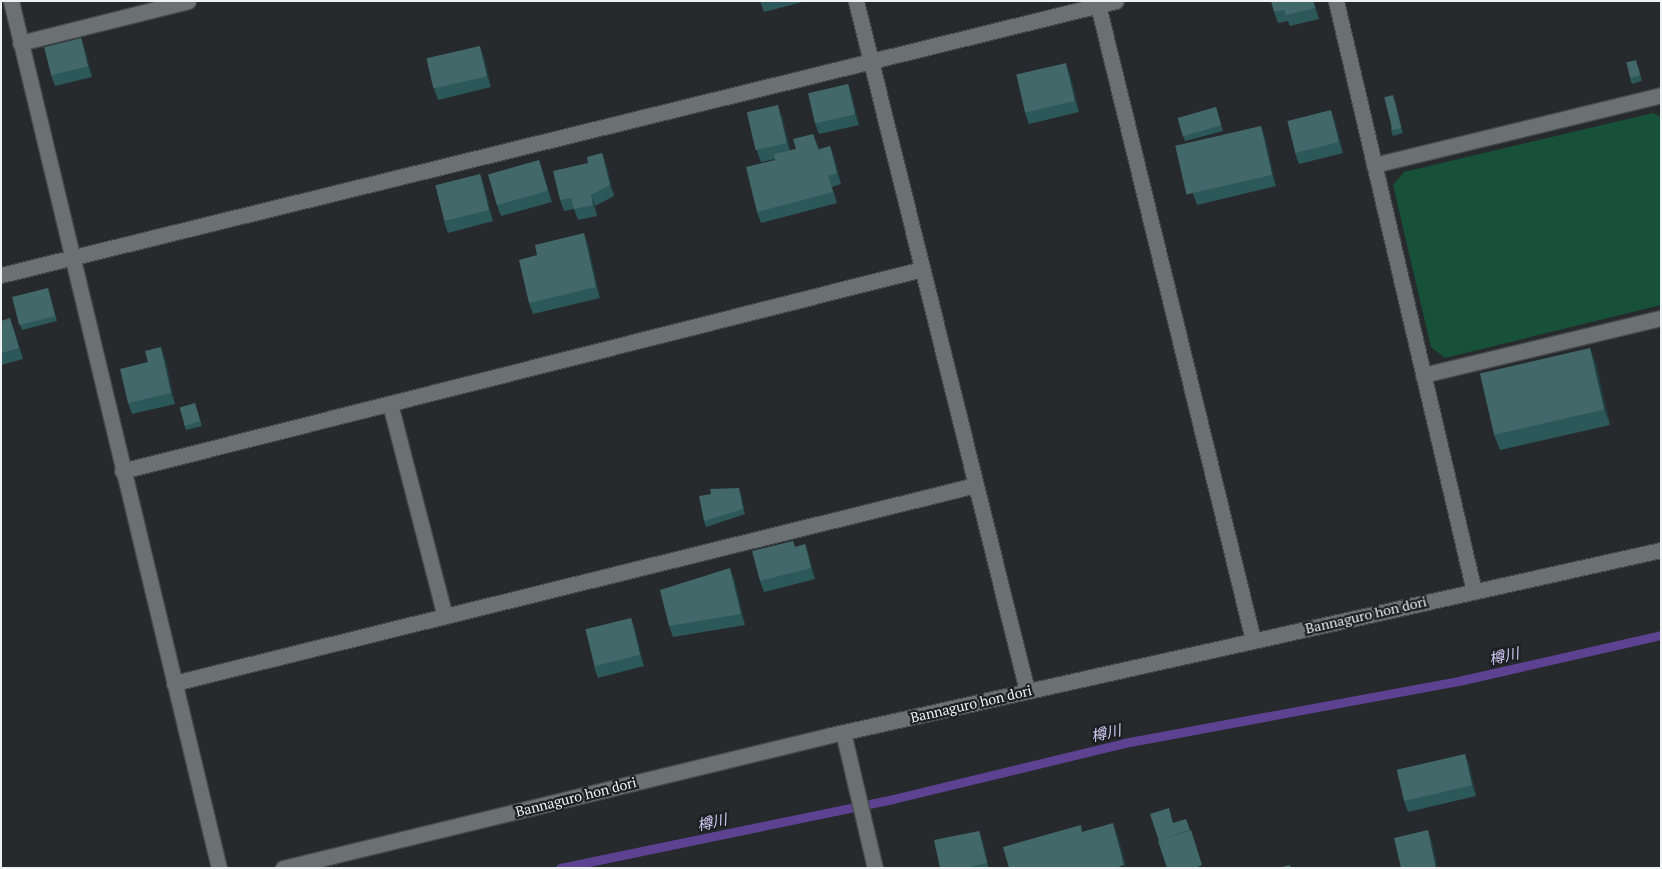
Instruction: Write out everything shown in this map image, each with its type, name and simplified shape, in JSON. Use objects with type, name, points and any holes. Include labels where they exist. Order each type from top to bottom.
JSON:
[{"type":"street","points":[[11,1],[122,471],[219,868]]},
{"type":"street","points":[[20,43],[188,1]]},
{"type":"street","points":[[856,1],[1027,691]]},
{"type":"street","points":[[1,275],[871,62],[1097,3],[1116,1]]},
{"type":"street","points":[[1336,1],[1474,591]]},
{"type":"street","points":[[1097,3],[1253,640]]},
{"type":"street","points":[[1374,165],[1661,95]]},
{"type":"street","points":[[122,471],[922,269]]},
{"type":"street","points":[[1423,375],[1661,318]]},
{"type":"street","points":[[390,404],[445,616]]},
{"type":"street","points":[[174,682],[976,485]]},
{"type":"street","name":"Bannaguro hon dori","points":[[283,868],[843,732],[1661,550]]},
{"type":"street","points":[[843,732],[875,868]]},
{"type":"green space","points":[[1653,113],[1661,117],[1661,305],[1445,358],[1431,347],[1393,185],[1404,172]]},
{"type":"building","points":[[1271,1],[1313,1],[1315,8],[1286,15],[1284,10],[1274,12]]},
{"type":"building","points":[[81,38],[88,66],[51,75],[44,47]]},
{"type":"building","points":[[480,46],[487,76],[433,89],[426,58]]},
{"type":"building","points":[[1636,60],[1640,76],[1630,78],[1626,62]]},
{"type":"building","points":[[1066,63],[1075,101],[1025,112],[1016,74]]},
{"type":"building","points":[[848,84],[855,114],[815,123],[808,93]]},
{"type":"building","points":[[1393,95],[1401,128],[1392,130],[1384,97]]},
{"type":"building","points":[[778,105],[787,143],[756,150],[747,112]]},
{"type":"building","points":[[1216,107],[1221,125],[1183,136],[1178,118]]},
{"type":"building","points":[[1331,110],[1339,142],[1295,153],[1287,121]]},
{"type":"building","points":[[1261,126],[1272,175],[1187,195],[1175,146]]},
{"type":"building","points":[[813,134],[818,150],[830,146],[837,173],[828,176],[833,192],[757,212],[746,167],[775,160],[774,154],[796,149],[793,139]]},
{"type":"building","points":[[602,153],[610,185],[591,195],[593,205],[574,209],[571,198],[560,200],[553,171],[588,163],[587,157]]},
{"type":"building","points":[[539,160],[548,191],[497,205],[488,175]]},
{"type":"building","points":[[480,174],[489,210],[444,221],[435,185]]},
{"type":"building","points":[[584,233],[596,287],[529,303],[519,260],[537,255],[535,245]]},
{"type":"building","points":[[48,288],[55,316],[19,325],[12,297]]},
{"type":"building","points":[[10,318],[19,348],[1,353],[1,321]]},
{"type":"building","points":[[161,347],[171,393],[128,403],[120,369],[148,362],[145,351]]},
{"type":"building","points":[[1590,348],[1604,409],[1494,435],[1480,373]]},
{"type":"building","points":[[195,403],[200,421],[185,426],[180,407]]},
{"type":"building","points":[[739,488],[743,509],[704,521],[699,496],[711,494],[710,489]]},
{"type":"building","points":[[793,541],[795,547],[805,544],[811,568],[760,581],[752,551]]},
{"type":"building","points":[[730,568],[741,614],[669,626],[660,590]]},
{"type":"building","points":[[631,618],[640,655],[595,666],[585,629]]},
{"type":"building","points":[[1465,754],[1472,785],[1404,801],[1397,770]]},
{"type":"building","points":[[1169,808],[1173,823],[1186,819],[1190,830],[1159,841],[1150,814]]},
{"type":"building","points":[[1113,823],[1124,865],[1116,868],[1009,868],[1003,847],[1081,825],[1082,832]]},
{"type":"building","points":[[1191,830],[1202,865],[1195,868],[1167,868],[1158,841]]},
{"type":"building","points":[[1428,830],[1436,868],[1401,868],[1394,838]]},
{"type":"building","points":[[979,831],[987,863],[966,868],[940,868],[934,840]]},
{"type":"building","points":[[1290,865],[1291,868],[1277,868]]},
{"type":"waterway","name":"樽川","points":[[560,868],[893,799],[1124,743],[1463,680],[1661,635]]}]
